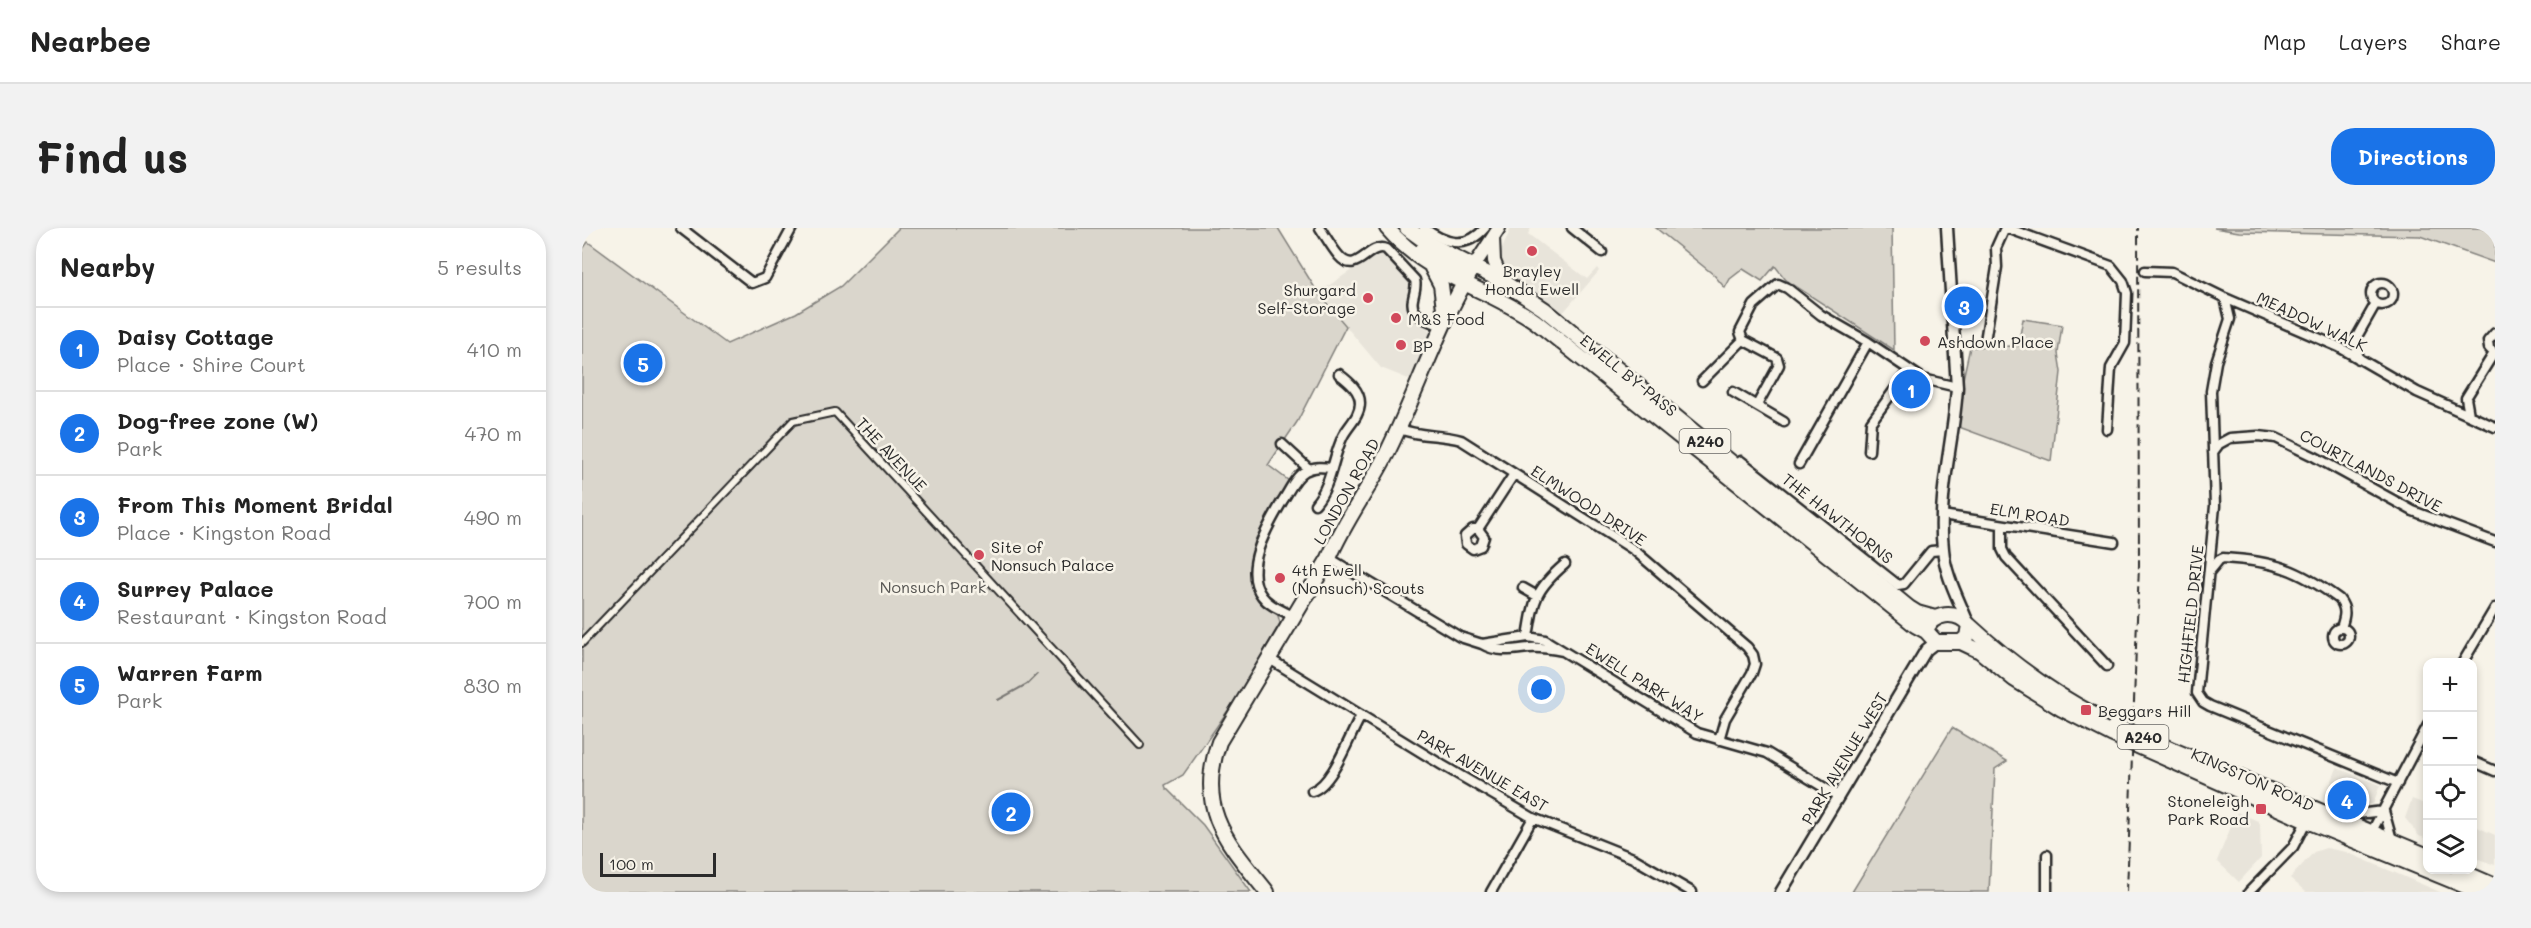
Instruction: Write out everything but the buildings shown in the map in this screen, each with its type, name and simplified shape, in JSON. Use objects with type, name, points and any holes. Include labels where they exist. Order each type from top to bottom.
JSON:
[{"type":"highway","name":"EWELL BY-PASS","points":[[1387,228],[1415,256],[1432,268],[1517,308],[1915,625],[1926,631]]},
{"type":"highway","points":[[1406,228],[1428,253],[1463,272],[1464,283]]},
{"type":"highway","name":"EWELL BY-PASS","points":[[1406,228],[1429,244],[1502,281],[1544,309],[1909,608],[1917,614],[1939,617]]},
{"type":"highway","points":[[1474,266],[1476,276],[1507,295],[1517,308]]},
{"type":"highway","name":"LONDON ROAD","points":[[1267,892],[1228,842],[1218,824],[1211,788],[1212,770],[1219,742],[1329,558],[1338,536],[1385,457],[1443,322],[1474,266]]},
{"type":"highway","points":[[1432,268],[1441,285],[1443,322]]},
{"type":"highway","points":[[1939,617],[1959,617],[1969,624],[1966,637],[1961,642],[1936,642],[1926,631],[1928,624],[1939,617]]},
{"type":"highway","name":"KINGSTON ROAD","points":[[1969,624],[2021,671],[2066,700],[2115,726],[2336,817],[2369,838],[2480,892]]},
{"type":"highway","name":"KINGSTON ROAD","points":[[1961,642],[1980,651],[2014,679],[2069,713],[2110,734],[2307,821],[2369,838],[2392,840],[2423,854]]},
{"type":"highway","points":[[2467,874],[2495,886]]},
{"type":"main road","name":"LONDON ROAD","points":[[1474,266],[1493,231]]},
{"type":"main road","points":[[1493,231],[1494,261],[1502,281]]},
{"type":"street","points":[[681,228],[752,283],[765,278],[792,228]]},
{"type":"street","points":[[1320,228],[1340,258],[1346,262],[1356,263],[1377,248],[1386,249],[1415,280],[1417,286],[1412,302],[1415,312],[1422,318],[1443,322]]},
{"type":"street","points":[[1424,228],[1444,240],[1454,242],[1477,238],[1493,231]]},
{"type":"street","points":[[1572,228],[1602,252]]},
{"type":"street","name":"KINGSTON ROAD","points":[[1947,228],[1957,387],[1942,515],[1943,550],[1949,576],[1969,624]]},
{"type":"street","points":[[1985,341],[1997,267],[1996,248],[2006,228],[2111,266],[2123,281],[2127,293],[2125,343],[2111,368],[2108,429]]},
{"type":"street","name":"MEADOW WALK","points":[[2145,271],[2172,272],[2225,298],[2339,347],[2417,392],[2495,427]]},
{"type":"street","points":[[1756,405],[1779,365],[1777,358],[1743,340],[1740,332],[1749,312],[1778,284],[1787,288],[1821,315],[1868,342],[1923,380],[1957,387]]},
{"type":"street","name":"HIGHFIELD DRIVE","points":[[2225,298],[2230,319],[2212,381],[2215,495],[2213,546],[2196,688],[2203,702],[2398,783]]},
{"type":"street","points":[[2339,347],[2355,340],[2376,303]]},
{"type":"street","points":[[2230,319],[2240,311],[2249,308]]},
{"type":"street","points":[[2449,407],[2466,398],[2495,353],[2489,348],[2488,341],[2495,333]]},
{"type":"street","points":[[1702,381],[1743,340]]},
{"type":"street","points":[[2355,340],[2359,359]]},
{"type":"street","points":[[1799,464],[1868,342]]},
{"type":"street","points":[[1869,452],[1871,422],[1908,370]]},
{"type":"street","points":[[1315,504],[1324,494],[1336,453],[1344,434],[1358,412],[1360,402],[1358,392],[1339,374]]},
{"type":"street","points":[[1733,392],[1784,422]]},
{"type":"street","points":[[2466,398],[2469,415]]},
{"type":"street","name":"THE AVENUE","points":[[582,643],[793,421],[835,412],[1064,659],[1140,745]]},
{"type":"street","points":[[2212,425],[2218,433],[2230,438]]},
{"type":"street","name":"ELMWOOD DRIVE","points":[[1398,428],[1409,433],[1448,436],[1461,441],[1634,550],[1753,654],[1755,664],[1752,673],[1725,719],[1719,740]]},
{"type":"street","name":"COURTLANDS DRIVE","points":[[2230,438],[2266,437],[2289,443],[2413,512],[2495,542]]},
{"type":"street","points":[[2213,453],[2219,444],[2230,438]]},
{"type":"street","points":[[1282,444],[1309,469]]},
{"type":"street","name":"THE HAWTHORNS","points":[[1741,460],[1898,585],[1904,584],[1931,551],[1943,550]]},
{"type":"street","points":[[1293,616],[1270,604],[1261,595],[1256,583],[1255,567],[1265,532],[1298,477],[1315,467],[1332,468]]},
{"type":"street","points":[[1478,529],[1514,474]]},
{"type":"street","name":"ELM ROAD","points":[[1942,515],[2114,542]]},
{"type":"street","points":[[2002,525],[2002,549],[2006,557],[2107,666]]},
{"type":"street","points":[[2213,546],[2223,558]]},
{"type":"street","name":"EWELL PARK WAY","points":[[1329,558],[1460,637],[1490,649],[1503,651],[1544,648],[1567,651]]},
{"type":"street","points":[[2210,571],[2223,558],[2276,564],[2295,570],[2314,581],[2344,605],[2346,613],[2341,628]]},
{"type":"street","points":[[1527,637],[1536,596],[1546,580],[1565,564]]},
{"type":"street","points":[[1523,588],[1536,596]]},
{"type":"street","points":[[1939,617],[1953,607],[1958,596]]},
{"type":"street","points":[[2466,658],[2495,608]]},
{"type":"street","name":"EWELL PARK WAY","points":[[1482,644],[1527,637],[1545,639],[1697,733],[1767,753],[1839,796]]},
{"type":"street","name":"PARK AVENUE WEST","points":[[1780,892],[1926,650],[1936,642]]},
{"type":"street","name":"PARK AVENUE EAST","points":[[1268,658],[1533,818],[1634,858],[1692,892]]},
{"type":"street","points":[[1312,791],[1319,789],[1336,764],[1349,743],[1353,728],[1361,716]]},
{"type":"street","points":[[2369,838],[2423,733]]},
{"type":"street","points":[[2416,747],[2423,745]]},
{"type":"street","points":[[2477,763],[2495,771]]},
{"type":"street","points":[[2249,892],[2293,847],[2307,821],[2306,812],[2292,804],[2287,796]]},
{"type":"street","points":[[2336,817],[2384,811]]},
{"type":"street","points":[[2384,811],[2392,840]]},
{"type":"street","points":[[1491,892],[1533,818]]},
{"type":"street","points":[[2047,855],[2047,892]]},
{"type":"shaded area","points":[[1511,228],[1531,228],[1528,234],[1587,279],[1597,268],[1599,271],[1561,315],[1508,278],[1500,254]]},
{"type":"shaded area","points":[[1381,250],[1411,279],[1413,287],[1408,302],[1410,309],[1430,331],[1430,338],[1411,380],[1381,368],[1318,293]]},
{"type":"shaded area","points":[[2337,768],[2380,785],[2373,804],[2351,806],[2350,809],[2324,800]]},
{"type":"shaded area","points":[[2412,799],[2423,803],[2423,838],[2419,836],[2405,818]]},
{"type":"shaded area","points":[[2237,812],[2260,824],[2261,858],[2239,882],[2217,861]]},
{"type":"shaded area","points":[[2477,827],[2495,835],[2495,865],[2477,858]]},
{"type":"shaded area","points":[[2326,848],[2346,852],[2440,892],[2306,892],[2290,878],[2314,852]]},
{"type":"green space","name":"Nonsuch Park","points":[[899,228],[1278,228],[1318,293],[1346,326],[1297,422],[1268,465],[1289,481],[1255,540],[1251,571],[1259,600],[1277,612],[1280,623],[1238,696],[1183,775],[1165,785],[1203,825],[1251,892],[582,892],[582,250],[588,242],[727,344],[796,313],[841,286]]},
{"type":"green space","points":[[1656,228],[1892,228],[1894,350],[1786,280],[1775,266],[1762,281],[1743,269],[1730,279],[1725,288],[1714,275]]},
{"type":"green space","points":[[2214,228],[2495,228],[2495,263],[2420,236],[2239,232]]},
{"type":"green space","points":[[2023,319],[2062,325],[2058,353],[2061,372],[2051,461],[1959,427],[1963,379],[1970,347],[2018,346]]},
{"type":"green space","points":[[1952,728],[2007,761],[1995,769],[1989,892],[1852,892]]},
{"type":"waterway","points":[[998,700],[1027,684],[1037,674]]},
{"type":"railway","points":[[2127,892],[2139,565],[2138,228]]},
{"type":"place","name":"Brayley Honda Ewell","points":[[1532,251]]},
{"type":"place","name":"Shurgard Self-Storage","points":[[1368,298]]},
{"type":"place","name":"From This Moment Bridal","points":[[1964,306]]},
{"type":"place","name":"M&S Food","points":[[1396,318]]},
{"type":"place","name":"Ashdown Place","points":[[1925,341]]},
{"type":"place","name":"BP","points":[[1401,345]]},
{"type":"place","name":"Warren Farm","points":[[643,363]]},
{"type":"place","name":"Daisy Cottage","points":[[1911,389]]},
{"type":"place","name":"Site of Nonsuch Palace","points":[[979,555]]},
{"type":"place","name":"4th Ewell (Nonsuch) Scouts","points":[[1280,578]]},
{"type":"place","name":"Beggars Hill","points":[[2086,710]]},
{"type":"place","name":"Surrey Palace","points":[[2347,800]]},
{"type":"place","name":"Stoneleigh Park Road","points":[[2261,809]]},
{"type":"place","name":"Dog-free zone (W)","points":[[1011,812]]}]
